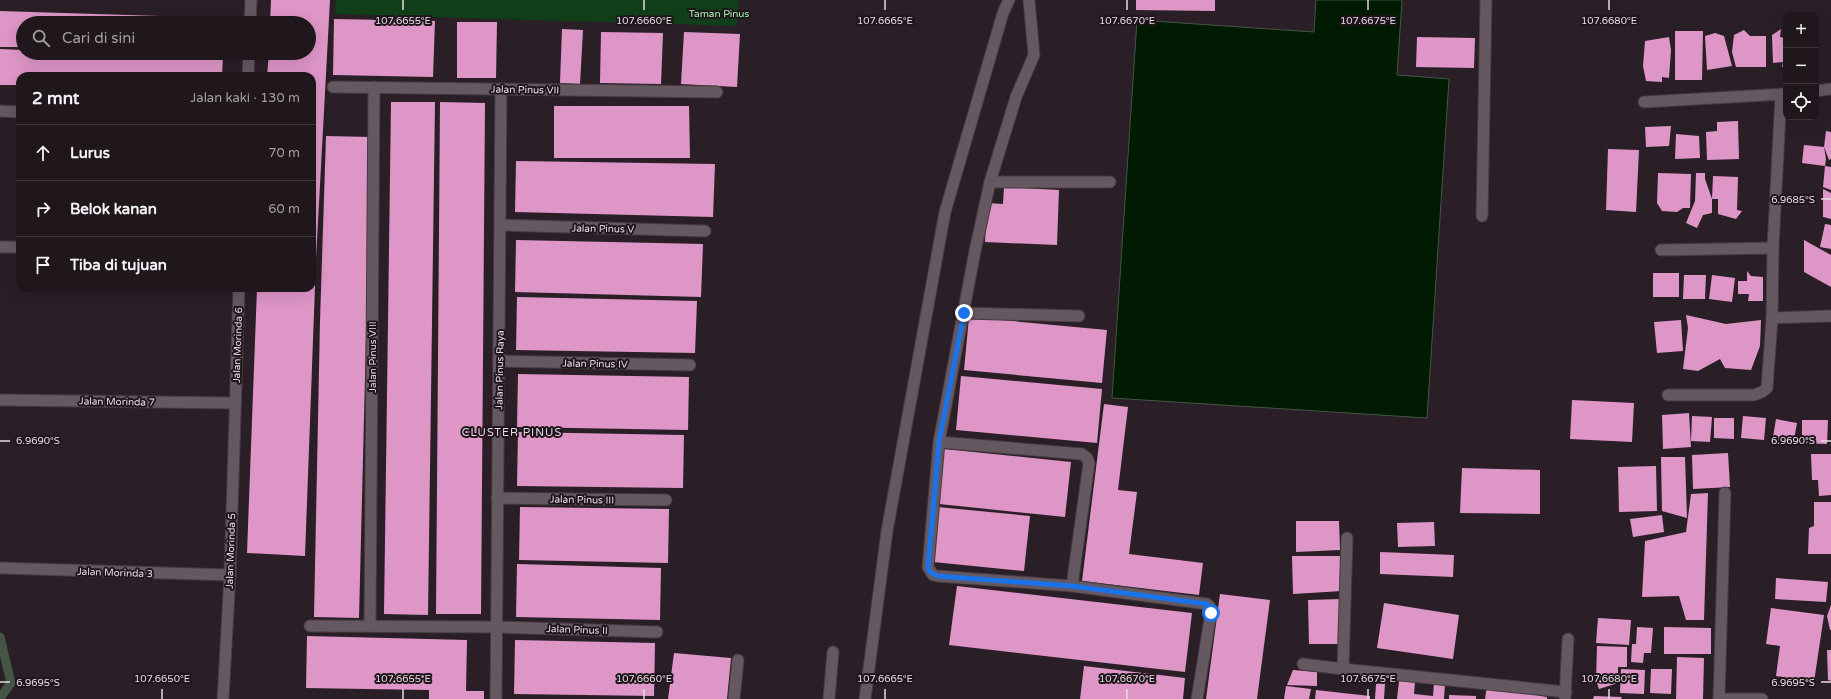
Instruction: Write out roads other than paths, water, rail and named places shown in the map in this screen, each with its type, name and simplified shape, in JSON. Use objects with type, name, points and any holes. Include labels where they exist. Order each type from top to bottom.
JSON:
[{"type":"street","points":[[250,16],[251,0]]},
{"type":"street","points":[[865,699],[887,531],[945,212],[1002,13],[1009,0]]},
{"type":"street","points":[[1029,0],[1034,55],[1016,97],[990,182],[939,442],[928,567],[929,571],[937,576],[1072,586],[1207,604],[1210,607],[1211,613],[1197,699]]},
{"type":"street","points":[[1482,216],[1486,0]]},
{"type":"street","points":[[248,72],[249,60]]},
{"type":"street","name":"Jalan Pinus VII","points":[[333,87],[717,92]]},
{"type":"street","name":"Jalan Pinus VIII","points":[[370,626],[374,87]]},
{"type":"street","name":"Jalan Pinus Raya","points":[[496,699],[501,89]]},
{"type":"street","points":[[1819,91],[1831,89]]},
{"type":"street","points":[[1644,102],[1783,94],[1773,248],[1772,318],[1767,388],[1754,395],[1668,395]]},
{"type":"street","points":[[0,111],[16,112]]},
{"type":"street","points":[[990,182],[1110,182]]},
{"type":"street","name":"Jalan Pinus V","points":[[501,225],[705,231]]},
{"type":"street","points":[[0,247],[16,247]]},
{"type":"street","points":[[1661,250],[1773,248]]},
{"type":"street","name":"Jalan Morinda 6","points":[[235,403],[239,292]]},
{"type":"street","points":[[964,313],[1079,316]]},
{"type":"street","points":[[1772,318],[1831,316]]},
{"type":"street","name":"Jalan Pinus IV","points":[[499,361],[690,365]]},
{"type":"street","name":"Jalan Morinda 7","points":[[0,400],[235,403]]},
{"type":"street","name":"Jalan Morinda 5","points":[[223,699],[230,575],[235,403]]},
{"type":"street","points":[[939,442],[1082,454],[1088,458],[1089,463],[1072,586]]},
{"type":"street","points":[[1725,493],[1719,699],[1762,699]]},
{"type":"street","name":"Jalan Pinus III","points":[[497,498],[666,500]]},
{"type":"street","points":[[1343,668],[1348,538]]},
{"type":"street","name":"Jalan Morinda 3","points":[[4,568],[230,575]]},
{"type":"street","points":[[310,626],[496,626]]},
{"type":"street","name":"Jalan Pinus II","points":[[496,626],[657,632]]},
{"type":"street","points":[[1303,664],[1566,695],[1568,639]]},
{"type":"street","points":[[829,699],[833,652]]},
{"type":"street","points":[[734,699],[738,660]]},
{"type":"waterway","points":[[0,637],[11,683],[0,698]]},
{"type":"district","name":"CLUSTER PINUS","points":[[512,432]]},
{"type":"park label","name":"Taman Pinus","points":[[719,13]]}]
